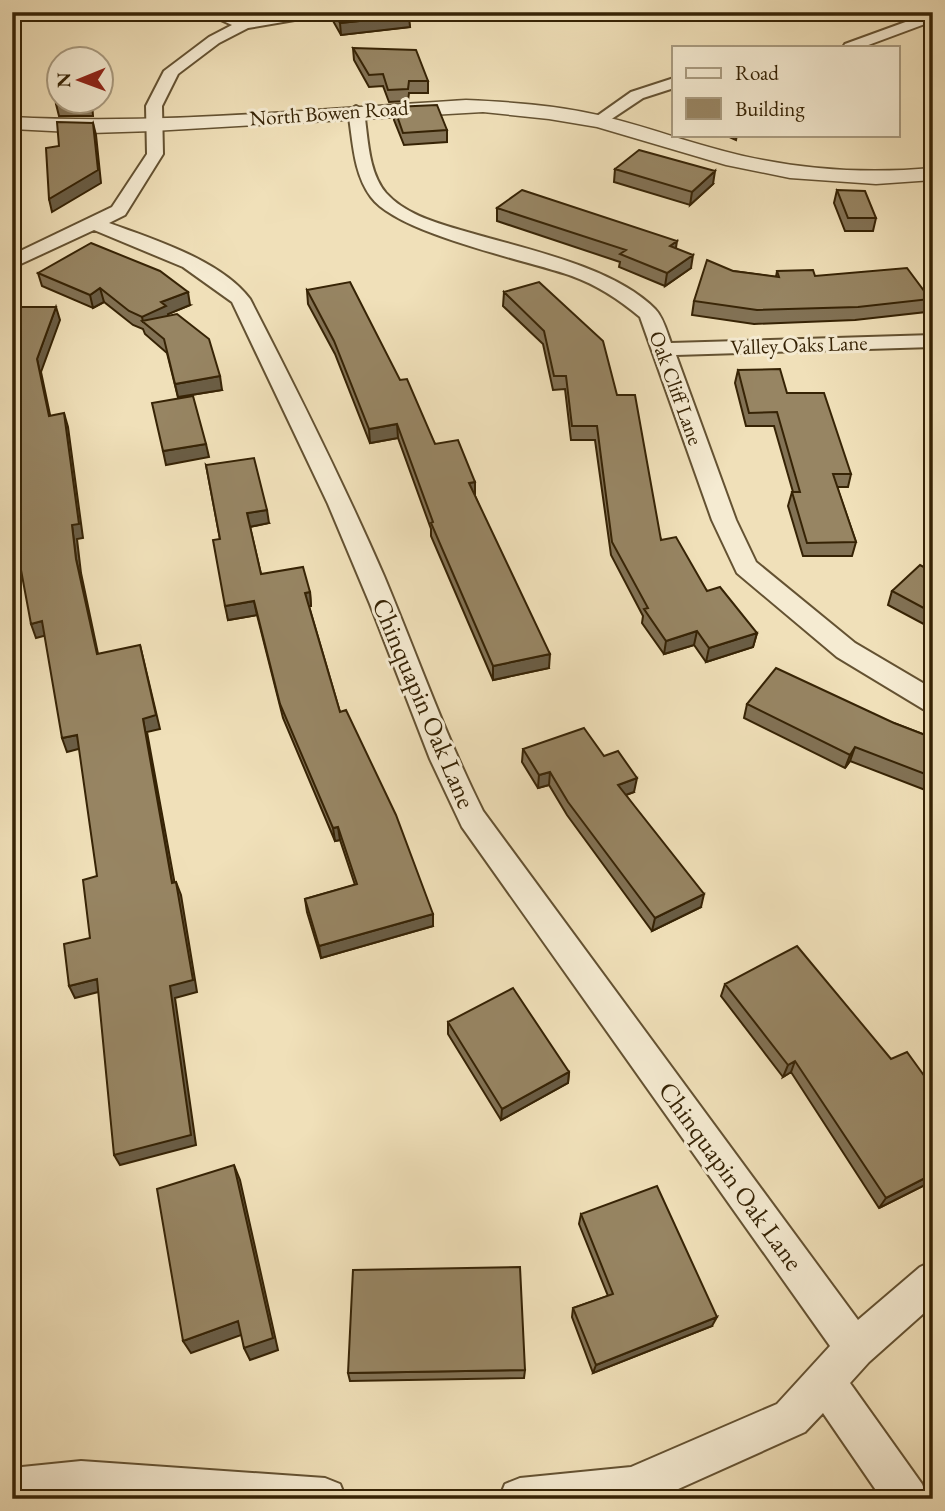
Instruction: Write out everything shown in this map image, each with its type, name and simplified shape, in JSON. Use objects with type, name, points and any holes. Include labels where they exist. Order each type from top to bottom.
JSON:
[{"type":"street","points":[[210,12],[244,24]]},
{"type":"street","points":[[12,262],[21,253],[120,211],[155,154],[154,106],[172,71],[214,40],[244,24],[318,12]]},
{"type":"street","points":[[853,46],[933,16]]},
{"type":"street","points":[[598,121],[637,95],[672,84]]},
{"type":"street","name":"North Bowen Road","points":[[12,123],[91,127],[153,125],[356,111],[502,107],[598,121],[708,154],[798,172],[858,177],[933,174]]},
{"type":"street","name":"Oak Cliff Lane","points":[[356,111],[366,173],[379,196],[403,215],[428,226],[582,273],[626,295],[649,314],[664,349],[724,520],[746,568],[846,650],[933,702]]},
{"type":"street","name":"Chinquapin Oak Lane","points":[[92,223],[181,258],[228,288],[240,299],[308,434],[370,573],[454,785],[472,818],[855,1348]]},
{"type":"street","name":"Valley Oaks Lane","points":[[664,349],[933,341]]},
{"type":"street","points":[[520,1499],[632,1488],[792,1418],[855,1348],[933,1280]]},
{"type":"street","points":[[824,1381],[907,1499]]},
{"type":"street","points":[[12,1489],[81,1482],[325,1499]]},
{"type":"building","points":[[333,12],[407,12],[409,16],[340,23]]},
{"type":"building","points":[[353,48],[416,50],[428,81],[409,81],[408,89],[388,90],[383,74],[369,75]]},
{"type":"building","points":[[437,105],[447,130],[403,133],[394,107]]},
{"type":"building","points":[[57,122],[93,123],[98,170],[49,199],[46,148],[59,146]]},
{"type":"building","points":[[639,150],[715,171],[692,192],[615,169]]},
{"type":"building","points":[[522,190],[677,241],[670,246],[693,255],[667,273],[620,254],[626,250],[497,208]]},
{"type":"building","points":[[837,190],[865,191],[876,218],[848,218]]},
{"type":"building","points":[[91,243],[160,271],[188,292],[161,302],[166,306],[142,317],[129,311],[100,288],[90,295],[38,273]]},
{"type":"building","points":[[707,260],[733,271],[779,277],[777,271],[813,270],[815,276],[907,268],[930,299],[858,307],[757,310],[694,301]]},
{"type":"building","points":[[350,282],[400,380],[407,379],[435,444],[458,440],[475,482],[469,483],[550,654],[493,666],[431,523],[433,522],[397,424],[369,429],[334,341],[307,290]]},
{"type":"building","points":[[539,282],[603,341],[617,395],[635,395],[661,540],[676,537],[707,591],[720,587],[757,633],[709,648],[697,631],[666,641],[644,609],[648,608],[612,542],[597,426],[572,426],[566,376],[554,376],[544,331],[504,292]]},
{"type":"building","points":[[12,307],[56,307],[37,359],[49,416],[64,413],[79,524],[72,525],[76,559],[97,654],[140,645],[156,715],[143,719],[172,883],[176,882],[193,980],[170,986],[191,1135],[114,1155],[97,979],[69,986],[64,944],[90,938],[83,880],[97,876],[77,735],[62,738],[42,621],[31,624],[12,522],[12,517],[20,515],[15,446],[12,446]]},
{"type":"building","points":[[177,314],[209,339],[220,376],[175,384],[164,339],[142,321]]},
{"type":"building","points":[[780,369],[787,393],[824,393],[851,474],[833,474],[856,542],[807,543],[792,492],[800,492],[777,412],[749,413],[738,370]]},
{"type":"building","points":[[193,396],[206,444],[163,451],[152,403]]},
{"type":"building","points":[[254,458],[267,510],[247,513],[261,574],[303,567],[310,592],[305,593],[340,712],[346,710],[396,815],[433,914],[319,946],[305,899],[357,884],[338,827],[333,828],[280,704],[254,601],[225,606],[213,540],[220,539],[206,465]]},
{"type":"building","points":[[920,565],[933,572],[933,613],[892,591]]},
{"type":"building","points":[[776,668],[894,723],[933,738],[933,777],[855,747],[850,755],[747,704]]},
{"type":"building","points":[[584,728],[604,756],[618,751],[637,778],[618,785],[704,894],[655,918],[568,802],[550,772],[539,775],[523,749]]},
{"type":"building","points":[[797,946],[891,1059],[907,1052],[933,1088],[933,1174],[886,1198],[795,1061],[788,1065],[725,984]]},
{"type":"building","points":[[513,988],[569,1072],[502,1109],[448,1022]]},
{"type":"building","points":[[234,1165],[273,1338],[244,1348],[238,1321],[183,1341],[157,1189]]},
{"type":"building","points":[[657,1186],[717,1317],[596,1365],[573,1308],[613,1294],[581,1214]]},
{"type":"building","points":[[520,1267],[525,1370],[348,1373],[353,1270]]}]
